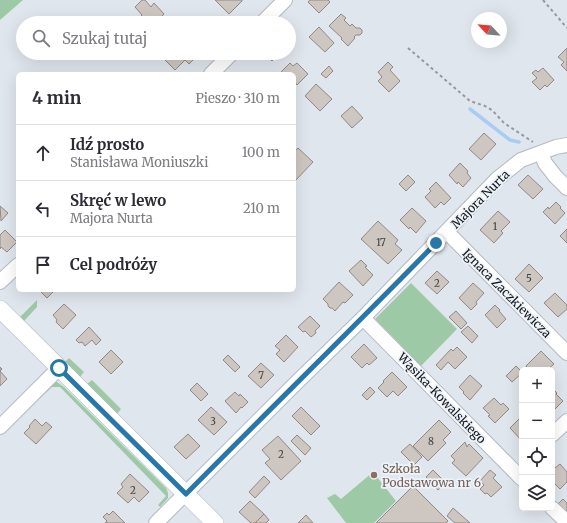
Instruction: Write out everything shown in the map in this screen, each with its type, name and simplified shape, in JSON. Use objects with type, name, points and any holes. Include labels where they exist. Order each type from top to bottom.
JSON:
[{"type":"street","points":[[269,16],[284,0]]},
{"type":"street","points":[[213,72],[225,60]]},
{"type":"street","name":"Majora Nurta","points":[[156,523],[296,382],[363,318],[497,179],[521,160],[539,149],[556,148],[567,145]]},
{"type":"street","points":[[539,149],[545,163],[567,188]]},
{"type":"street","name":"Ignaca Zaczkiewicza","points":[[447,232],[567,353]]},
{"type":"street","points":[[0,282],[16,266]]},
{"type":"street","points":[[0,310],[215,523]]},
{"type":"street","name":"Wąsika-Kowalskiego","points":[[363,318],[519,472]]},
{"type":"street","points":[[0,427],[59,368]]},
{"type":"street","points":[[555,432],[567,421]]},
{"type":"street","points":[[555,511],[567,522]]},
{"type":"path","points":[[543,0],[567,28]]},
{"type":"path","points":[[408,48],[470,101],[492,110],[504,123],[530,139],[539,149]]},
{"type":"green space","points":[[0,0],[23,0],[0,20]]},
{"type":"green space","points":[[411,283],[457,329],[421,366],[375,319]]},
{"type":"green space","points":[[37,300],[37,307],[24,321],[20,317]]},
{"type":"green space","points":[[69,358],[84,372],[80,377],[65,362]]},
{"type":"green space","points":[[92,380],[121,409],[117,414],[87,384]]},
{"type":"green space","points":[[55,382],[64,387],[166,488],[168,498],[160,507],[158,505],[166,496],[60,387],[52,387],[31,406],[29,404]]},
{"type":"green space","points":[[373,472],[396,501],[374,523],[346,523],[327,498],[335,494],[341,499]]},
{"type":"building","points":[[142,0],[145,0],[151,7],[154,3],[164,14],[162,16],[141,16],[142,15],[135,7]]},
{"type":"building","points":[[215,0],[242,0],[242,1],[229,14]]},
{"type":"building","points":[[310,0],[328,0],[330,2],[319,13],[308,2]]},
{"type":"building","points":[[341,14],[346,18],[344,20],[350,26],[352,24],[356,28],[360,28],[362,30],[362,33],[360,35],[356,35],[348,46],[329,26]]},
{"type":"building","points":[[319,27],[334,43],[325,52],[309,37]]},
{"type":"building","points":[[567,48],[567,71],[561,65],[564,62],[558,57]]},
{"type":"building","points":[[165,60],[185,60],[175,70]]},
{"type":"building","points":[[185,60],[193,60],[189,64]]},
{"type":"building","points":[[388,62],[393,67],[390,70],[400,81],[389,92],[378,81],[382,77],[378,72]]},
{"type":"building","points":[[290,63],[293,66],[297,63],[308,74],[297,85],[296,72],[281,72]]},
{"type":"building","points":[[329,66],[333,71],[326,78],[321,74]]},
{"type":"building","points":[[543,68],[554,80],[547,87],[545,85],[540,90],[532,82],[537,78],[532,73],[536,70],[538,72]]},
{"type":"building","points":[[316,84],[332,99],[320,111],[305,96]]},
{"type":"building","points":[[352,106],[363,118],[352,128],[341,116]]},
{"type":"building","points":[[484,133],[496,144],[481,160],[469,149]]},
{"type":"building","points":[[298,148],[313,162],[296,180],[296,150]]},
{"type":"building","points":[[460,163],[468,171],[467,173],[471,178],[463,187],[458,182],[457,184],[449,175]]},
{"type":"building","points":[[408,175],[415,182],[406,191],[399,184]]},
{"type":"building","points":[[528,175],[543,189],[533,199],[518,185]]},
{"type":"building","points":[[436,182],[451,198],[444,205],[441,202],[435,208],[425,197],[431,191],[429,189]]},
{"type":"building","points":[[556,202],[565,213],[555,224],[543,212],[548,207],[549,209]]},
{"type":"building","points":[[0,206],[8,213],[1,221]]},
{"type":"building","points":[[412,208],[426,221],[416,233],[410,227],[409,229],[400,220]]},
{"type":"building","points":[[498,211],[510,222],[501,231],[503,233],[494,243],[480,230]]},
{"type":"building","points":[[378,221],[398,240],[395,244],[402,250],[388,264],[361,239]]},
{"type":"building","points":[[567,229],[567,243],[560,236]]},
{"type":"building","points":[[5,230],[16,241],[16,243],[7,252],[1,247],[0,249],[0,235]]},
{"type":"building","points":[[361,260],[367,266],[365,267],[373,275],[363,286],[349,271]]},
{"type":"building","points":[[529,264],[543,278],[529,292],[515,279]]},
{"type":"building","points":[[437,271],[449,282],[437,294],[425,283]]},
{"type":"building","points":[[339,282],[353,295],[345,303],[343,302],[335,311],[328,306],[323,299]]},
{"type":"building","points":[[473,283],[484,293],[471,310],[459,298]]},
{"type":"building","points":[[41,292],[53,292],[47,298]]},
{"type":"building","points":[[555,293],[567,305],[567,309],[558,317],[544,303]]},
{"type":"building","points":[[64,304],[76,315],[63,329],[56,322],[57,320],[53,315]]},
{"type":"building","points":[[495,305],[506,319],[497,328],[485,315]]},
{"type":"building","points":[[456,311],[467,323],[461,329],[449,317]]},
{"type":"building","points":[[310,316],[320,326],[315,331],[316,333],[311,337],[298,327]]},
{"type":"building","points":[[468,326],[478,336],[472,343],[461,332]]},
{"type":"building","points":[[89,327],[101,340],[96,345],[92,340],[85,346],[82,342],[79,343],[76,340]]},
{"type":"building","points":[[286,335],[298,347],[284,362],[276,354],[280,350],[275,346]]},
{"type":"building","points":[[364,344],[377,358],[369,365],[367,363],[362,368],[351,357]]},
{"type":"building","points":[[457,347],[467,357],[455,369],[448,362],[441,370],[436,365],[451,349],[453,351]]},
{"type":"building","points":[[111,350],[123,362],[111,374],[99,362]]},
{"type":"building","points":[[541,351],[554,364],[550,367],[526,366]]},
{"type":"building","points":[[228,355],[240,367],[235,372],[223,360]]},
{"type":"building","points":[[261,363],[274,375],[261,388],[248,376]]},
{"type":"building","points":[[516,366],[519,369],[519,376],[512,382],[506,376]]},
{"type":"building","points":[[0,371],[7,379],[0,386]]},
{"type":"building","points":[[392,372],[407,387],[398,396],[393,391],[387,397],[378,388]]},
{"type":"building","points":[[470,375],[482,386],[470,400],[459,387]]},
{"type":"building","points":[[197,383],[208,394],[201,401],[190,390]]},
{"type":"building","points":[[370,387],[375,392],[367,400],[362,395]]},
{"type":"building","points":[[555,391],[557,393],[556,394],[563,401],[555,409]]},
{"type":"building","points":[[235,392],[239,396],[240,394],[248,402],[236,413],[225,401]]},
{"type":"building","points":[[494,398],[501,405],[503,403],[509,409],[495,423],[483,408]]},
{"type":"building","points":[[211,407],[227,422],[214,435],[198,420]]},
{"type":"building","points":[[301,407],[320,426],[311,435],[292,416]]},
{"type":"building","points":[[35,419],[42,426],[46,422],[52,427],[36,444],[24,433]]},
{"type":"building","points":[[519,419],[519,438],[510,428]]},
{"type":"building","points":[[439,420],[451,432],[443,440],[446,443],[428,461],[413,446]]},
{"type":"building","points":[[188,434],[200,446],[186,459],[174,447]]},
{"type":"building","points":[[297,435],[311,448],[305,455],[291,441]]},
{"type":"building","points":[[278,436],[301,461],[281,480],[265,463],[270,459],[262,450]]},
{"type":"building","points":[[465,442],[467,447],[469,444],[483,458],[466,476],[452,463],[455,460],[451,456]]},
{"type":"building","points":[[410,444],[422,457],[414,465],[401,452]]},
{"type":"building","points":[[560,464],[567,472],[567,482],[560,489],[555,484],[555,468]]},
{"type":"building","points":[[433,470],[446,483],[438,490],[426,477]]},
{"type":"building","points":[[490,470],[496,475],[493,478],[502,487],[491,497],[480,489],[484,485],[480,481]]},
{"type":"building","points":[[130,474],[149,492],[139,502],[134,497],[128,503],[117,493],[123,487],[121,484]]},
{"type":"building","points":[[264,476],[270,482],[255,498],[249,492]]},
{"type":"building","points":[[413,486],[448,521],[446,523],[376,523]]},
{"type":"building","points":[[563,499],[567,503],[567,513],[558,504]]},
{"type":"building","points":[[250,501],[264,514],[255,523],[251,523],[239,512]]},
{"type":"building","points":[[453,508],[470,523],[455,523],[447,516]]},
{"type":"building","points":[[113,511],[125,523],[105,523],[107,521],[103,517],[107,513],[109,515]]},
{"type":"building","points":[[264,514],[269,520],[266,523],[255,523]]},
{"type":"building","points":[[306,515],[313,523],[298,523]]},
{"type":"waterway","points":[[470,109],[510,140],[519,142]]},
{"type":"place","name":"Szkoła Podstawowa nr 6","points":[[374,475]]},
{"type":"route","points":[[59,368],[186,494],[296,382],[363,318],[436,243]]}]
